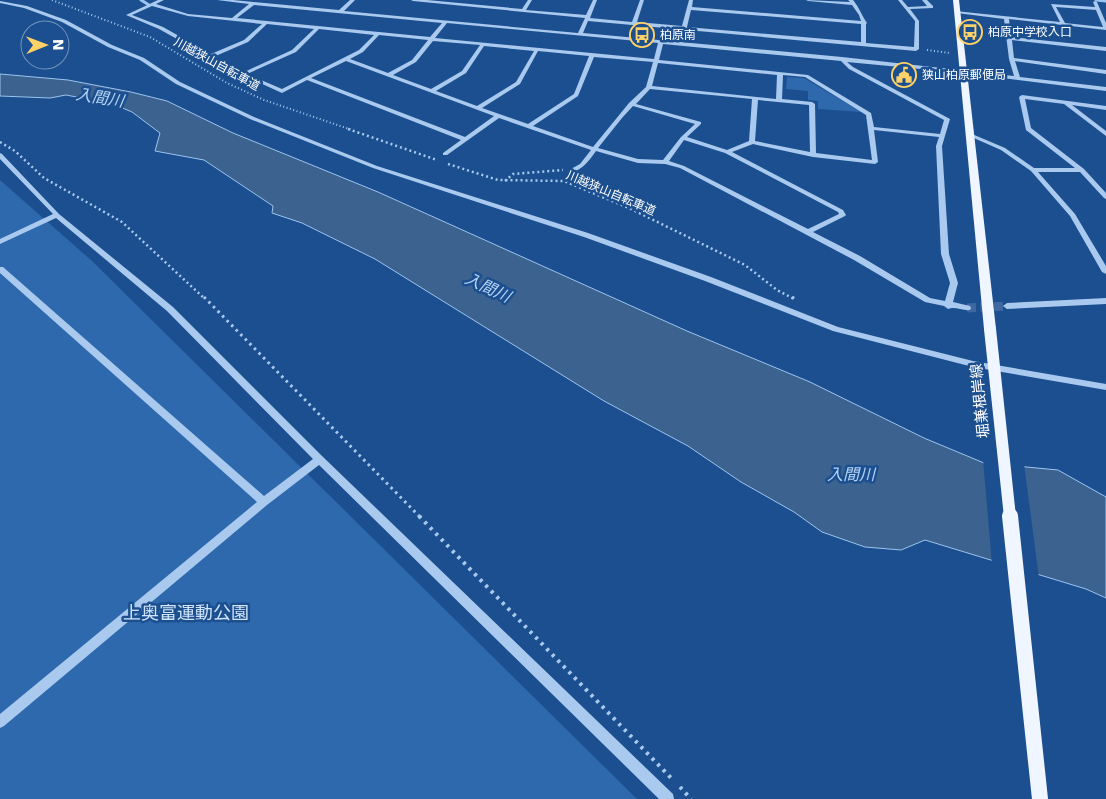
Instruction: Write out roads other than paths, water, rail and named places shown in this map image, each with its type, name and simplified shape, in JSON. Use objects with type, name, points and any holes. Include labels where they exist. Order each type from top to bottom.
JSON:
[{"type":"main road","name":"堀兼根岸線","points":[[956,0],[1040,799]]},
{"type":"street","points":[[162,0],[128,15],[161,28],[211,56],[246,41],[266,23]]},
{"type":"street","points":[[219,0],[963,70],[1106,90]]},
{"type":"street","points":[[342,11],[353,0]]},
{"type":"street","points":[[413,0],[454,2],[634,24],[916,49],[917,21],[900,0]]},
{"type":"street","points":[[523,11],[530,0]]},
{"type":"street","points":[[580,34],[595,0]]},
{"type":"street","points":[[634,24],[642,0]]},
{"type":"street","points":[[684,28],[691,0]]},
{"type":"street","points":[[808,0],[852,2],[862,13],[865,23],[863,45]]},
{"type":"street","points":[[908,8],[931,7],[924,0]]},
{"type":"street","points":[[0,2],[26,7],[64,21],[110,46],[142,59],[178,83],[252,118],[358,160],[586,235],[708,279],[836,329],[973,364],[1106,387]]},
{"type":"street","points":[[957,12],[1106,29],[1095,2]]},
{"type":"street","points":[[232,20],[253,3]]},
{"type":"street","points":[[1063,24],[1053,4],[1098,10]]},
{"type":"street","points":[[154,5],[180,14],[232,20],[806,76],[870,114],[875,162],[813,155],[752,142],[726,152]]},
{"type":"street","points":[[689,8],[865,23]]},
{"type":"street","points":[[1006,17],[1012,60],[1017,77]]},
{"type":"street","points":[[388,75],[414,61],[446,21]]},
{"type":"street","points":[[318,28],[294,51],[243,74],[282,91],[361,51],[377,34]]},
{"type":"street","points":[[767,52],[770,36]]},
{"type":"street","points":[[1010,38],[1106,49]]},
{"type":"street","points":[[571,171],[582,165],[631,104],[648,87],[661,42]]},
{"type":"street","points":[[431,91],[464,72],[483,44]]},
{"type":"street","points":[[478,108],[518,83],[537,50]]},
{"type":"street","points":[[529,126],[576,95],[592,55]]},
{"type":"street","points":[[346,59],[498,116],[594,149],[638,162],[665,162],[682,168],[858,258],[913,293],[948,306],[967,308]]},
{"type":"street","points":[[842,59],[851,68],[947,119],[939,146],[945,254],[954,283],[948,306]]},
{"type":"street","points":[[1012,60],[1106,72]]},
{"type":"street","points":[[779,101],[780,74]]},
{"type":"street","points":[[308,78],[464,139]]},
{"type":"street","points":[[648,87],[812,104],[813,155]]},
{"type":"street","points":[[1105,195],[1082,170],[1028,129],[1022,97],[1106,108]]},
{"type":"street","points":[[752,142],[755,98]]},
{"type":"street","points":[[1065,103],[1106,134]]},
{"type":"street","points":[[631,104],[699,123],[683,138],[665,162]]},
{"type":"street","points":[[445,154],[498,116]]},
{"type":"street","points":[[871,128],[942,136]]},
{"type":"street","points":[[970,135],[1003,149],[1033,170],[1073,215],[1106,272]]},
{"type":"street","points":[[683,138],[726,152],[841,211],[843,215],[808,232]]},
{"type":"street","points":[[0,155],[57,214],[170,309],[319,459],[666,798]]},
{"type":"street","points":[[1033,170],[1082,170]]},
{"type":"street","points":[[0,242],[57,214]]},
{"type":"street","points":[[0,270],[264,502]]},
{"type":"street","points":[[1007,306],[1106,301]]},
{"type":"street","points":[[0,722],[264,502],[319,459]]},
{"type":"water","name":"入間川","points":[[0,74],[68,80],[167,101],[233,133],[378,192],[687,331],[810,382],[924,438],[984,463],[1058,470],[1106,497],[1106,598],[1086,589],[925,540],[901,550],[865,547],[822,532],[794,512],[741,482],[688,446],[604,401],[375,259],[302,223],[272,213],[273,206],[204,160],[155,151],[160,133],[132,112],[113,104],[66,95],[50,98],[0,96]]},
{"type":"waterway","points":[[141,0],[149,5]]},
{"type":"waterway","points":[[1096,0],[1106,1]]},
{"type":"tunnel","points":[[967,308],[1007,306]]},
{"type":"place","name":"柏原中学校入口","points":[[970,32]]},
{"type":"place","name":"柏原南","points":[[642,35]]},
{"type":"place","name":"狭山柏原郵便局","points":[[904,75]]},
{"type":"park label","name":"上奥富運動公園","points":[[186,613]]}]
